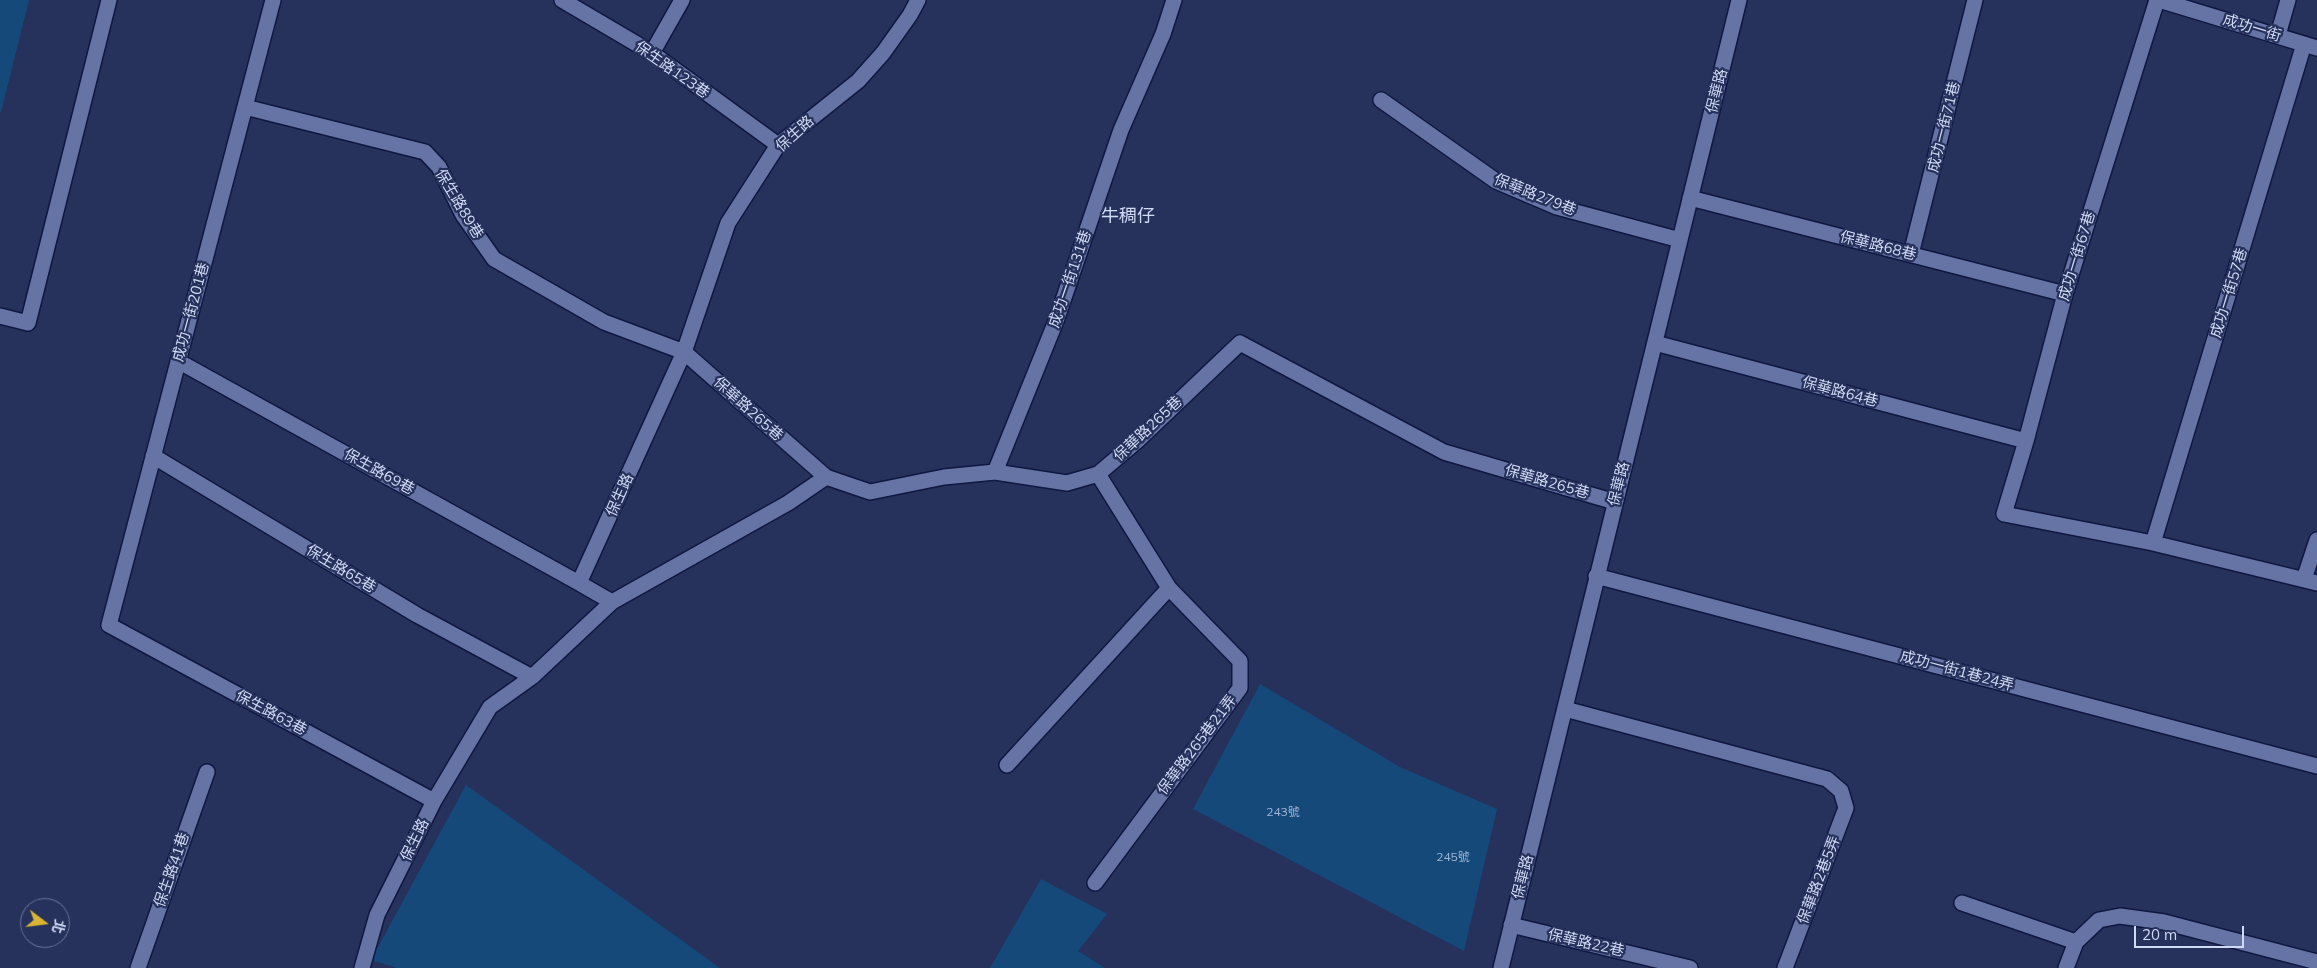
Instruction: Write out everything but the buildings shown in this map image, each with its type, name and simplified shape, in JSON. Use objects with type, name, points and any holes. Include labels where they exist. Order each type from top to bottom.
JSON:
[{"type":"street","points":[[0,316],[28,324],[109,0]]},
{"type":"street","name":"成功一街201巷","points":[[109,624],[273,0]]},
{"type":"street","name":"保生路123巷","points":[[562,0],[652,53],[778,145]]},
{"type":"street","points":[[652,53],[682,0]]},
{"type":"street","name":"保生路","points":[[579,583],[684,352],[728,223],[778,145],[858,81],[883,53],[910,15],[918,0]]},
{"type":"street","name":"成功一街131巷","points":[[995,472],[1056,321],[1121,130],[1163,34],[1174,0]]},
{"type":"street","name":"保華路","points":[[1501,968],[1614,502],[1740,0]]},
{"type":"street","name":"成功一街71巷","points":[[1911,254],[1975,0]]},
{"type":"street","name":"成功一街","points":[[2158,0],[2310,46]]},
{"type":"street","name":"成功一街67巷","points":[[2153,543],[2004,514],[2026,441],[2065,294],[2158,0]]},
{"type":"street","points":[[2278,35],[2288,0]]},
{"type":"street","name":"成功一街57巷","points":[[2153,543],[2310,46]]},
{"type":"street","name":"保華路279巷","points":[[1381,100],[1496,181],[1557,207],[1680,240]]},
{"type":"street","name":"保生路89巷","points":[[245,107],[425,152],[439,167],[463,215],[494,259],[604,322],[684,352]]},
{"type":"street","name":"保華路68巷","points":[[1690,198],[2065,294]]},
{"type":"street","name":"保華路265巷","points":[[684,352],[826,477],[870,492],[944,477],[995,472],[1067,483],[1098,474],[1137,441],[1240,342],[1444,452],[1614,502]]},
{"type":"street","name":"保華路64巷","points":[[1655,343],[2026,441]]},
{"type":"street","name":"保生路69巷","points":[[178,361],[579,583]]},
{"type":"street","name":"保生路65巷","points":[[153,456],[417,615],[532,678]]},
{"type":"street","name":"保華路265巷21弄","points":[[1095,883],[1240,688],[1240,661],[1169,588],[1098,474]]},
{"type":"street","name":"保生路","points":[[362,968],[378,916],[434,801],[490,707],[532,678],[612,602],[788,503],[826,477]]},
{"type":"street","points":[[2153,543],[2310,581],[2317,540]]},
{"type":"street","name":"成功一街1巷24弄","points":[[1596,576],[2317,766]]},
{"type":"street","points":[[579,583],[612,602]]},
{"type":"street","points":[[1006,765],[1169,588]]},
{"type":"street","name":"保生路63巷","points":[[109,624],[434,801]]},
{"type":"street","name":"保華路2巷5弄","points":[[1565,709],[1827,779],[1842,791],[1846,808],[1785,968]]},
{"type":"street","name":"保生路41巷","points":[[138,968],[207,772]]},
{"type":"street","points":[[1962,903],[2076,942]]},
{"type":"street","points":[[2066,968],[2076,942],[2099,920],[2120,916],[2164,922],[2317,962]]},
{"type":"street","name":"保華路22巷","points":[[1511,925],[1690,968]]},
{"type":"district","name":"牛稠仔","points":[[1128,217]]}]
